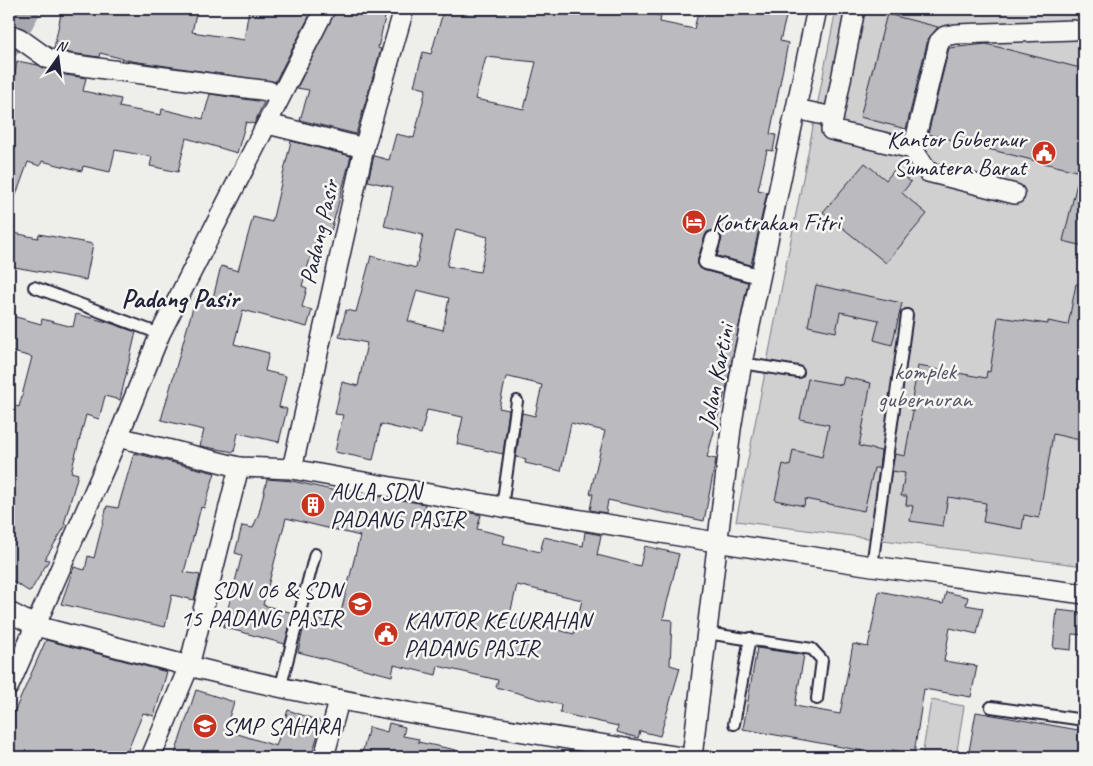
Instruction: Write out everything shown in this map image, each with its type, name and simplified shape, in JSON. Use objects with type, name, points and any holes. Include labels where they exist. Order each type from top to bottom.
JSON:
[{"type":"street","points":[[9,686],[118,437],[160,334],[325,9]]},
{"type":"street","name":"Padang Pasir","points":[[292,468],[364,148],[404,9]]},
{"type":"street","name":"Jalan Kartini","points":[[692,757],[716,542],[742,363],[762,277],[817,9]]},
{"type":"street","points":[[855,9],[831,128],[833,132],[913,149],[928,172],[1015,194]]},
{"type":"street","points":[[913,149],[939,42],[945,36],[1074,30]]},
{"type":"street","points":[[14,36],[47,58],[68,64],[269,91]]},
{"type":"street","points":[[796,109],[833,117]]},
{"type":"street","points":[[268,124],[364,148]]},
{"type":"street","points":[[713,239],[706,262],[762,277]]},
{"type":"street","points":[[118,437],[239,467],[292,468],[502,507],[716,542],[872,566],[1084,594]]},
{"type":"street","points":[[151,757],[190,666],[239,467]]},
{"type":"street","points":[[9,612],[36,626],[280,689],[339,701],[680,757]]},
{"type":"street","points":[[324,757],[339,701]]},
{"type":"lane","points":[[34,287],[160,334]]},
{"type":"lane","points":[[872,566],[907,315]]},
{"type":"lane","points":[[742,363],[798,372]]},
{"type":"lane","points":[[502,507],[517,400]]},
{"type":"lane","points":[[280,689],[315,554]]},
{"type":"lane","points":[[706,633],[808,647],[817,652],[822,664],[817,699]]},
{"type":"lane","points":[[734,724],[750,638]]},
{"type":"lane","points":[[991,707],[1084,720]]},
{"type":"green space","name":"komplek gubernuran","points":[[836,9],[1084,9],[1084,566],[736,521]]},
{"type":"green space","points":[[931,700],[964,706],[956,757],[922,757]]},
{"type":"building","points":[[62,9],[197,9],[192,32],[244,40],[249,9],[313,9],[275,82],[132,61],[100,53],[99,57],[70,53],[54,48]]},
{"type":"building","points":[[336,9],[387,9],[378,48],[381,49],[356,134],[300,120],[309,90],[297,88]]},
{"type":"building","points":[[444,9],[639,9],[639,11],[661,16],[660,22],[694,29],[699,9],[788,9],[780,41],[788,43],[770,134],[776,135],[773,151],[767,150],[758,190],[767,192],[751,265],[717,256],[722,238],[715,231],[707,232],[698,259],[698,265],[703,270],[748,282],[727,385],[707,457],[716,459],[704,521],[608,500],[606,513],[590,510],[593,494],[590,494],[605,431],[571,423],[561,471],[525,463],[526,459],[516,457],[522,413],[535,416],[542,385],[509,377],[506,377],[499,408],[509,410],[503,454],[457,444],[463,417],[427,410],[421,434],[381,424],[373,460],[335,452],[343,415],[335,414],[342,382],[358,386],[367,343],[339,337],[346,310],[356,312],[371,256],[416,268],[423,235],[384,226],[393,187],[368,181],[374,156],[389,160],[396,134],[414,138],[426,89],[414,86],[423,52],[431,54]],"holes":[[[486,57],[536,62],[524,109],[475,99]],[[456,229],[488,237],[480,272],[447,266]],[[417,290],[449,298],[443,330],[408,321]]]},
{"type":"building","points":[[887,14],[938,27],[928,39],[906,129],[860,117]]},
{"type":"building","name":"Kantor Gubernur Sumatera Barat","points":[[986,44],[1084,69],[1084,173],[928,134],[949,48]]},
{"type":"building","points":[[17,61],[38,65],[65,75],[86,78],[83,91],[121,99],[119,107],[161,115],[162,109],[203,119],[210,94],[264,102],[254,124],[246,122],[237,153],[186,138],[178,172],[150,166],[152,157],[115,150],[110,172],[83,166],[82,171],[42,161],[40,166],[28,162],[11,209],[9,209],[9,78],[14,80]]},
{"type":"building","points":[[291,141],[351,156],[330,235],[318,232],[302,286],[307,288],[302,307],[312,310],[307,327],[243,310],[234,344],[269,353],[265,371],[286,376],[279,407],[287,409],[279,442],[238,433],[234,452],[200,446],[204,430],[161,420],[196,297],[212,302],[221,266],[238,271],[253,217],[272,222]]},
{"type":"building","points":[[865,163],[886,180],[895,169],[911,182],[902,193],[927,214],[886,263],[823,212]]},
{"type":"building","points":[[1078,179],[1084,180],[1084,246],[1063,241]]},
{"type":"building","points":[[9,232],[38,238],[39,234],[93,244],[86,280],[9,266]]},
{"type":"building","points":[[1076,284],[1084,285],[1084,418],[1080,440],[1053,434],[1039,518],[1024,515],[1022,529],[983,522],[986,503],[948,497],[943,526],[910,521],[913,506],[906,505],[907,496],[901,496],[905,473],[892,471],[895,454],[905,456],[913,411],[910,410],[918,366],[986,378],[987,371],[990,372],[998,317],[1048,324],[1048,321],[1068,325]]},
{"type":"building","points":[[816,285],[902,303],[892,345],[874,340],[879,320],[840,312],[836,332],[808,326]]},
{"type":"building","points":[[76,314],[136,332],[120,400],[105,396],[99,419],[86,415],[71,472],[78,474],[64,524],[66,525],[45,559],[49,560],[30,592],[9,579],[9,404],[19,407],[32,357],[9,351],[9,315],[41,324],[42,319],[73,327]]},
{"type":"building","points":[[844,377],[871,383],[859,446],[881,451],[879,468],[874,468],[864,511],[805,499],[804,506],[775,500],[783,464],[790,466],[793,450],[822,457],[829,425],[800,419],[808,379],[842,385]]},
{"type":"building","points":[[134,453],[215,473],[204,508],[201,507],[184,572],[200,575],[194,600],[172,595],[165,627],[61,604],[74,567],[85,570],[88,556],[94,558],[107,506],[118,508]]},
{"type":"building","points":[[267,479],[292,481],[376,500],[377,496],[425,504],[423,515],[462,525],[465,512],[481,515],[477,529],[505,536],[503,543],[540,552],[544,537],[583,546],[585,532],[601,535],[597,555],[640,566],[645,546],[679,554],[663,619],[672,620],[670,665],[680,668],[660,736],[640,731],[638,738],[617,732],[618,726],[560,713],[561,705],[496,687],[498,680],[438,666],[436,675],[394,665],[392,676],[298,652],[306,617],[338,624],[360,536],[286,518],[263,605],[293,613],[285,644],[223,627],[242,555],[235,553],[242,526],[253,528],[259,513]],"holes":[[[517,585],[582,600],[574,634],[509,618]]]},
{"type":"building","points":[[879,591],[943,604],[946,592],[968,597],[966,605],[983,608],[977,634],[950,628],[944,661],[977,666],[971,697],[924,689],[914,754],[892,750],[891,756],[743,729],[757,648],[804,655],[795,706],[840,714],[853,644],[868,647]]},
{"type":"building","points":[[1057,610],[1084,613],[1084,635],[1072,634],[1071,650],[1053,648]]},
{"type":"building","points":[[46,640],[167,672],[154,716],[143,713],[125,757],[9,757],[9,724]]},
{"type":"building","name":"SMP SAHARA","points":[[196,690],[234,702],[225,730],[276,746],[288,710],[322,722],[311,757],[174,757]]},
{"type":"building","points":[[976,712],[1084,731],[1084,757],[968,757]]},
{"type":"building","points":[[389,723],[405,727],[403,736],[419,739],[418,742],[456,750],[455,757],[361,757],[369,727],[387,732]]},
{"type":"waterway","points":[[9,47],[30,9]]},
{"type":"place","name":"Kantor Gubernur Sumatera Barat","points":[[1044,153]]},
{"type":"place","name":"Kontrakan Fitri","points":[[694,222]]},
{"type":"place","name":"AULA SDN PADANG PASIR","points":[[313,505]]},
{"type":"place","name":"SDN 06 & SDN 15 PADANG PASIR","points":[[360,604]]},
{"type":"place","name":"KANTOR KELURAHAN PADANG PASIR","points":[[386,634]]},
{"type":"place","name":"SMP SAHARA","points":[[205,726]]},
{"type":"district","name":"Padang Pasir","points":[[180,298]]}]
